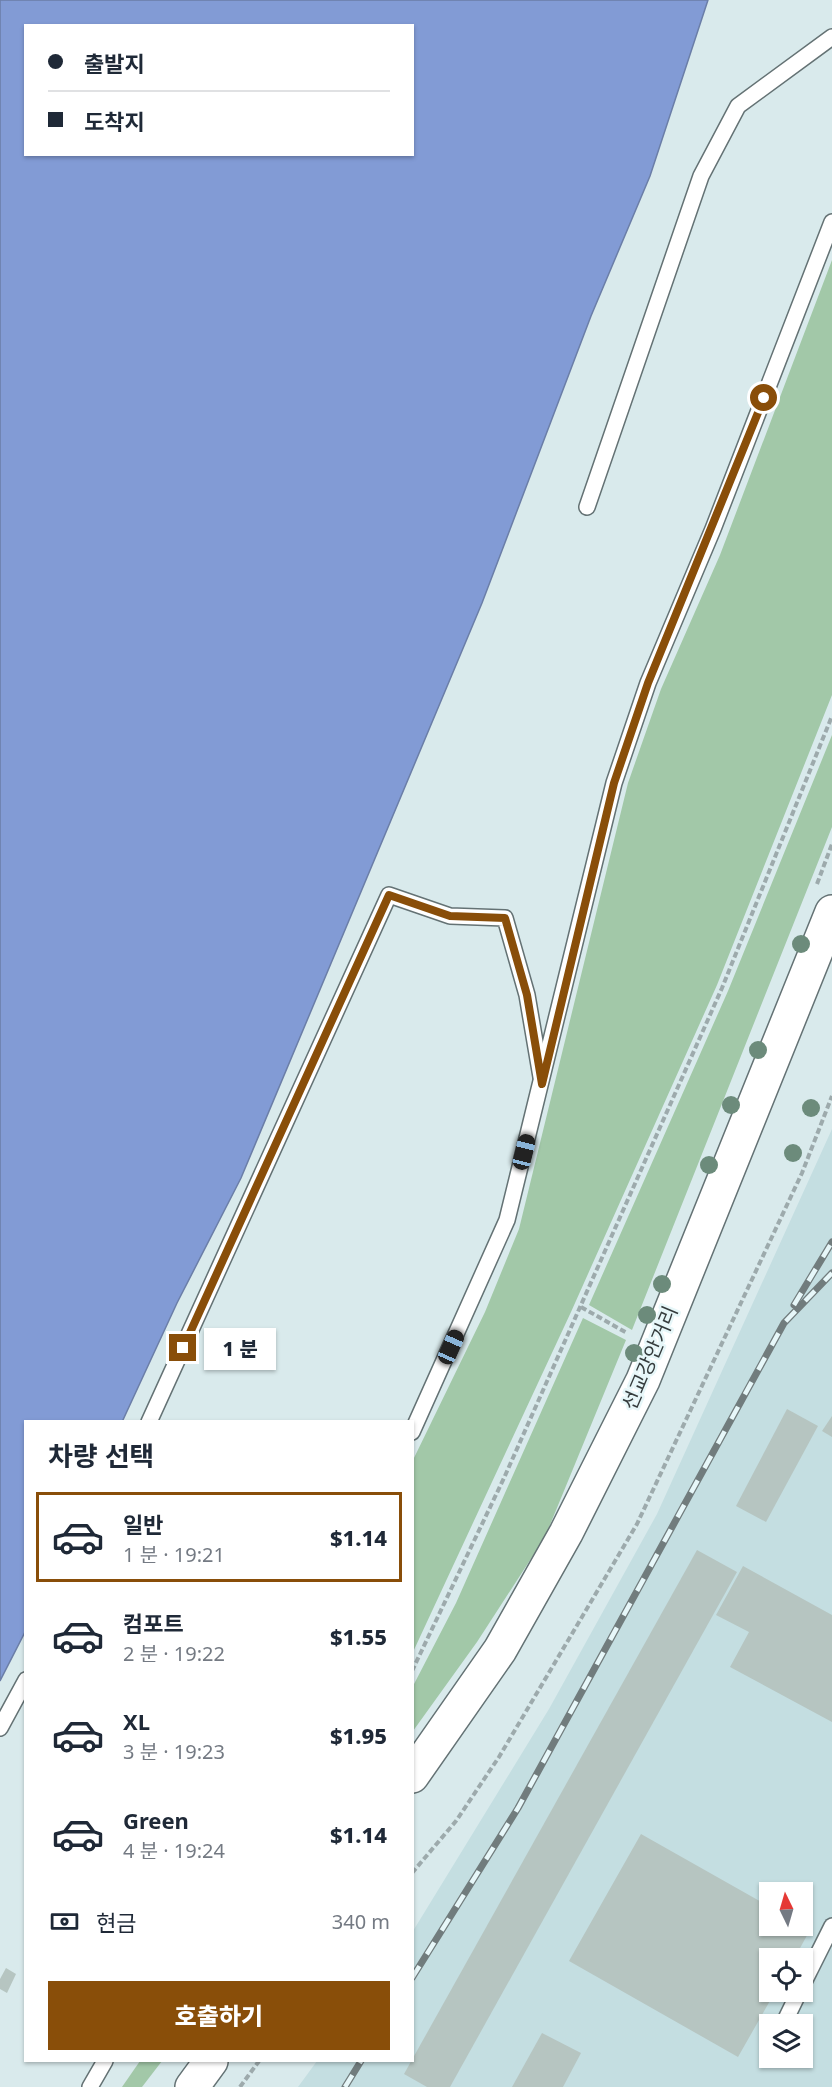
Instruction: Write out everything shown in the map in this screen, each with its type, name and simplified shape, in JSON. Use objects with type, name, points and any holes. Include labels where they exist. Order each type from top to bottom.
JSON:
[{"type":"main road","name":"선교강안거리","points":[[414,1773],[500,1650],[566,1533],[643,1380],[832,912]]},
{"type":"main road","points":[[192,2087],[210,2062]]},
{"type":"lane","points":[[587,507],[701,176],[738,106],[832,37]]},
{"type":"lane","points":[[414,1428],[507,1220],[614,783],[648,683],[713,529],[832,222]]},
{"type":"lane","points":[[150,1420],[389,895],[450,916],[505,918],[527,995],[542,1084]]},
{"type":"lane","points":[[0,1728],[24,1684]]},
{"type":"lane","points":[[813,1967],[830,1937]]},
{"type":"lane","points":[[90,2087],[104,2062]]},
{"type":"path","points":[[414,1667],[449,1599],[722,988],[832,716]]},
{"type":"path","points":[[414,1871],[456,1821],[499,1757],[637,1524],[802,1173],[832,1096]]},
{"type":"path","points":[[581,1307],[628,1334]]},
{"type":"path","points":[[240,2087],[258,2062]]},
{"type":"shaded area","points":[[832,1129],[832,2087],[298,2087],[316,2062],[414,2062],[414,1929],[549,1709],[657,1514]]},
{"type":"green space","points":[[832,260],[832,695],[717,985],[571,1312],[414,1650],[414,1458],[485,1312],[519,1229],[628,783],[661,689],[720,555]]},
{"type":"green space","points":[[832,735],[832,827],[632,1330],[589,1305],[728,991]]},
{"type":"green space","points":[[583,1318],[626,1340],[545,1537],[477,1642],[414,1730],[414,1684],[456,1603]]},
{"type":"green space","points":[[139,2062],[161,2062],[142,2087],[122,2087]]},
{"type":"water","points":[[0,0],[708,0],[650,176],[591,316],[482,603],[241,1178],[177,1303],[123,1420],[24,1420],[24,1634],[0,1681]]},
{"type":"building","points":[[787,1409],[818,1426],[766,1522],[736,1506]]},
{"type":"building","points":[[832,1416],[832,1437],[822,1431]]},
{"type":"building","points":[[697,1550],[737,1572],[450,2087],[427,2087],[404,2074],[411,2062],[414,2062],[414,2056]]},
{"type":"building","points":[[743,1566],[832,1615],[832,1722],[730,1667],[749,1632],[716,1615]]},
{"type":"building","points":[[641,1834],[759,1901],[759,1936],[807,1936],[800,1948],[759,1948],[759,2002],[769,2002],[762,2014],[759,2014],[759,2020],[738,2057],[569,1961]]},
{"type":"building","points":[[6,1968],[16,1974],[7,1993],[0,1989],[0,1979]]},
{"type":"building","points":[[542,2033],[581,2053],[563,2087],[512,2087]]},
{"type":"railway","points":[[794,1305],[832,1242]]},
{"type":"railway","points":[[414,1975],[518,1808],[784,1323],[832,1273]]},
{"type":"railway","points":[[345,2087],[360,2062]]},
{"type":"route","points":[[183,1348],[389,895],[450,916],[505,918],[527,995],[542,1084],[586,892],[614,783],[648,683],[713,529],[764,398]]}]
